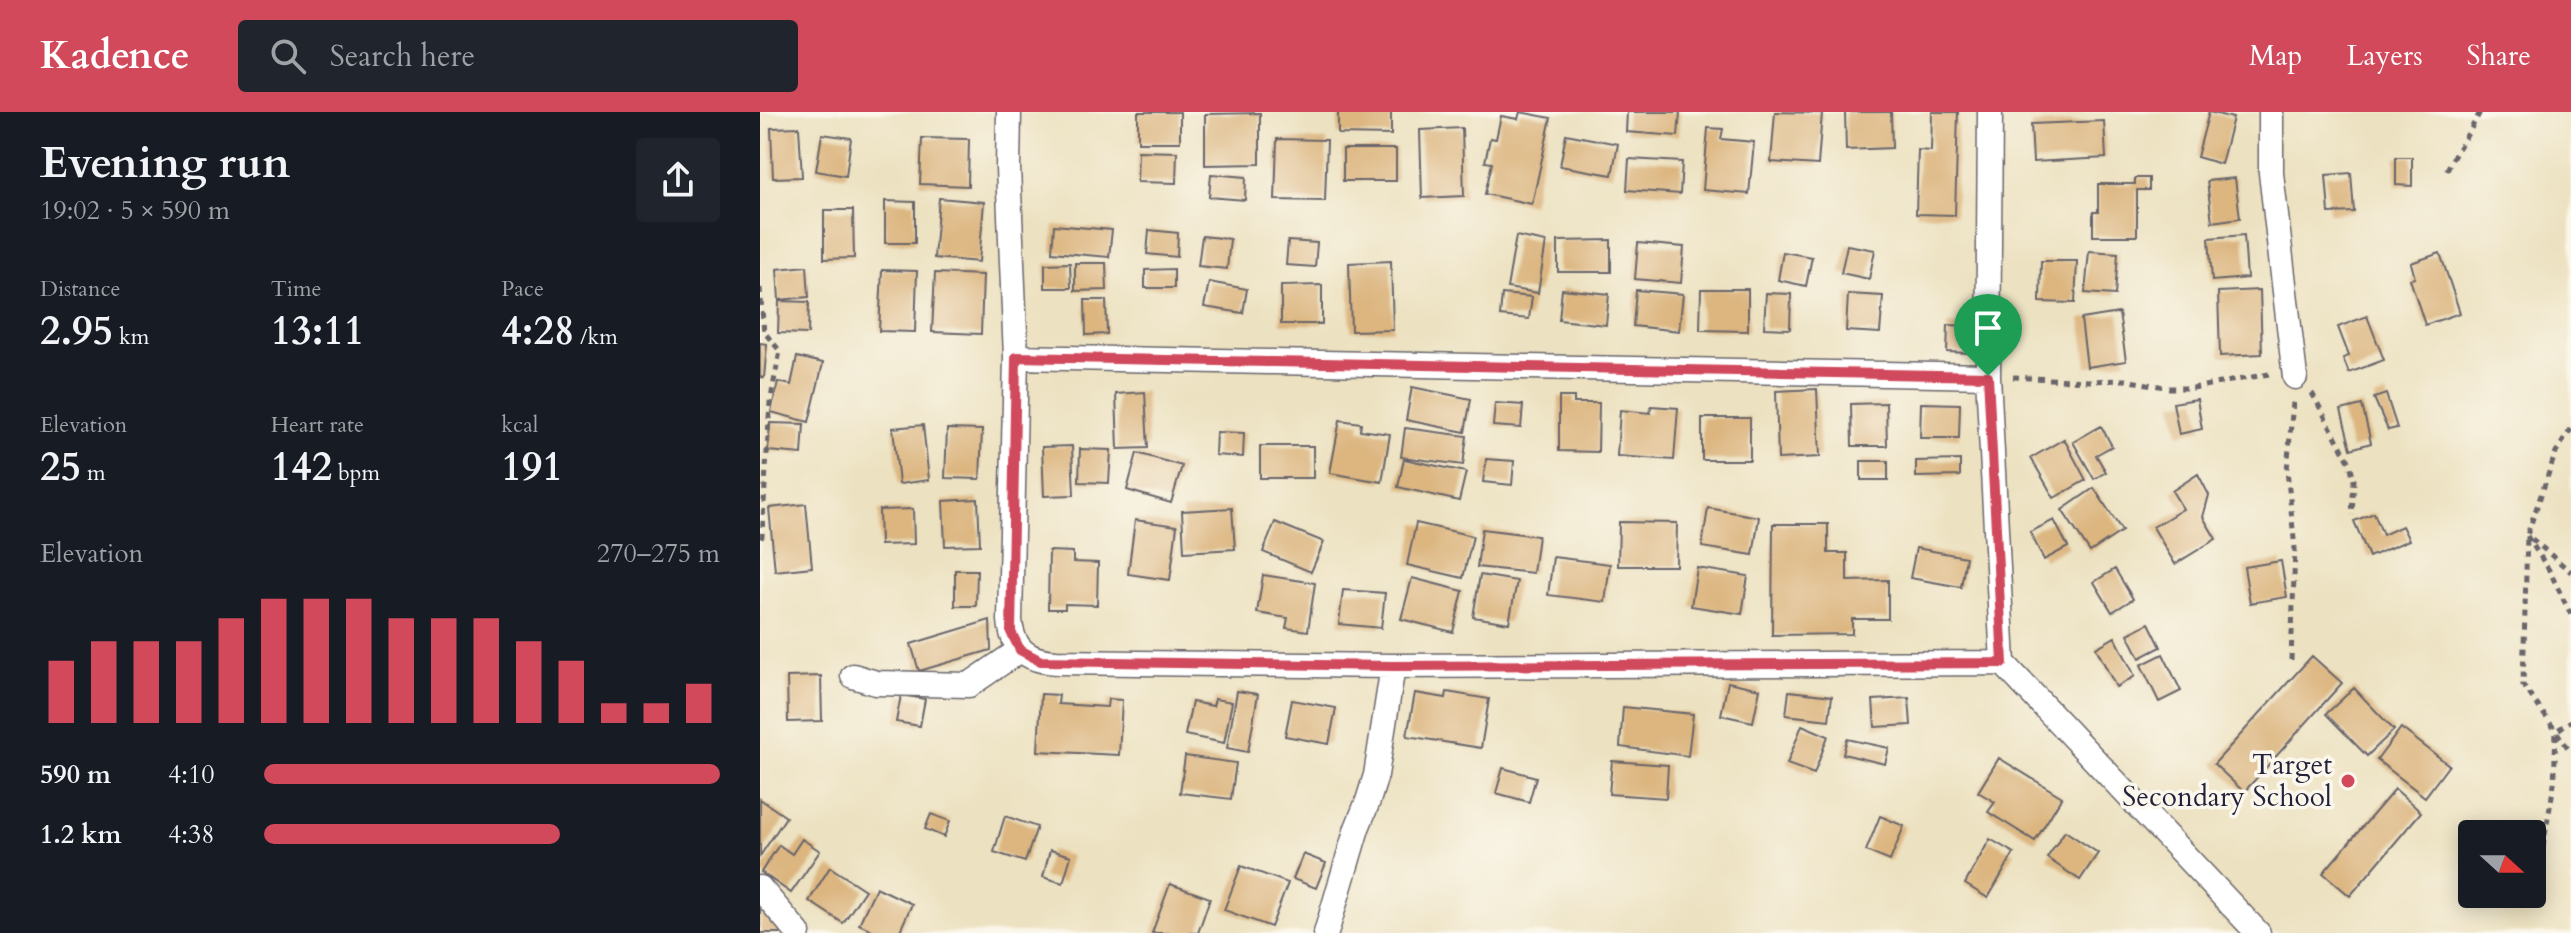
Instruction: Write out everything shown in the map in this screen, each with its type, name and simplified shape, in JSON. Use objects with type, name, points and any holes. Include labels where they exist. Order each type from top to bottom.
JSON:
[{"type":"street","points":[[1009,112],[1008,168],[1016,357],[1010,620],[1014,642],[1020,650],[1041,661],[1057,662],[1393,666],[2003,663]]},
{"type":"street","points":[[1990,112],[1988,376],[2003,663],[2258,933]]},
{"type":"street","points":[[2271,112],[2271,173],[2295,377]]},
{"type":"street","points":[[1016,357],[1988,376]]},
{"type":"street","points":[[853,676],[876,683],[969,685],[1020,650]]},
{"type":"street","points":[[1326,933],[1376,775],[1393,666]]},
{"type":"street","points":[[760,888],[798,933]]},
{"type":"path","points":[[2447,170],[2455,149],[2473,128],[2480,112]]},
{"type":"path","points":[[760,288],[764,332],[780,351],[770,402],[760,541]]},
{"type":"path","points":[[1988,376],[2134,381],[2170,388],[2193,388],[2275,374],[2295,377],[2313,394],[2347,454],[2354,480],[2352,515]]},
{"type":"path","points":[[2291,660],[2295,549],[2287,470],[2295,377]]},
{"type":"path","points":[[2571,429],[2556,452],[2527,535],[2523,685],[2571,752]]},
{"type":"path","points":[[2527,535],[2571,572]]},
{"type":"path","points":[[2527,535],[2549,570],[2571,615]]},
{"type":"path","points":[[2556,731],[2571,721]]},
{"type":"path","points":[[2546,830],[2554,784],[2556,731]]},
{"type":"building","points":[[1138,112],[1180,112],[1180,142],[1138,142]]},
{"type":"building","points":[[1338,112],[1391,112],[1391,135],[1338,134]]},
{"type":"building","points":[[1520,112],[1551,118],[1532,204],[1485,194],[1492,163],[1485,162],[1490,138],[1496,139],[1501,116],[1518,119]]},
{"type":"building","points":[[1627,112],[1680,112],[1678,136],[1626,132]]},
{"type":"building","points":[[1775,112],[1822,113],[1818,165],[1771,162]]},
{"type":"building","points":[[1845,112],[1891,112],[1892,148],[1846,150]]},
{"type":"building","points":[[1932,112],[1958,112],[1955,215],[1916,214],[1918,150],[1931,151]]},
{"type":"building","points":[[2209,112],[2233,118],[2221,164],[2197,157]]},
{"type":"building","points":[[1260,113],[1260,164],[1205,165],[1205,114]]},
{"type":"building","points":[[2104,121],[2106,158],[2033,162],[2031,124]]},
{"type":"building","points":[[799,127],[802,177],[773,178],[771,128]]},
{"type":"building","points":[[1462,128],[1464,196],[1422,198],[1420,130]]},
{"type":"building","points":[[1708,128],[1723,129],[1721,139],[1754,142],[1749,194],[1703,190]]},
{"type":"building","points":[[822,134],[851,138],[846,176],[816,171]]},
{"type":"building","points":[[1566,134],[1618,144],[1612,175],[1560,166]]},
{"type":"building","points":[[922,138],[969,139],[968,186],[920,184]]},
{"type":"building","points":[[1277,139],[1327,140],[1325,201],[1275,200]]},
{"type":"building","points":[[1343,149],[1396,149],[1396,181],[1343,181]]},
{"type":"building","points":[[1138,151],[1177,152],[1176,183],[1137,182]]},
{"type":"building","points":[[2396,157],[2412,157],[2412,186],[2396,185]]},
{"type":"building","points":[[1629,159],[1682,162],[1680,194],[1627,190]]},
{"type":"building","points":[[2351,173],[2354,212],[2329,213],[2326,175]]},
{"type":"building","points":[[1211,174],[1246,177],[1245,200],[1209,197]]},
{"type":"building","points":[[2135,178],[2149,178],[2149,190],[2137,190],[2137,236],[2093,236],[2093,212],[2098,212],[2098,184],[2135,184]]},
{"type":"building","points":[[2235,178],[2240,218],[2212,222],[2207,181]]},
{"type":"building","points":[[939,198],[984,202],[979,262],[934,258]]},
{"type":"building","points":[[885,201],[915,202],[915,243],[885,243]]},
{"type":"building","points":[[824,210],[853,210],[854,258],[824,259]]},
{"type":"building","points":[[1054,225],[1112,230],[1109,257],[1052,252]]},
{"type":"building","points":[[1149,230],[1178,233],[1177,257],[1147,254]]},
{"type":"building","points":[[2244,235],[2247,278],[2212,281],[2209,238]]},
{"type":"building","points":[[1202,236],[1230,239],[1227,269],[1198,266]]},
{"type":"building","points":[[1516,236],[1546,242],[1538,293],[1507,288]]},
{"type":"building","points":[[1611,240],[1611,272],[1558,272],[1558,241]]},
{"type":"building","points":[[1288,241],[1317,243],[1315,267],[1286,265]]},
{"type":"building","points":[[1638,243],[1684,247],[1681,283],[1635,279]]},
{"type":"building","points":[[1847,245],[1875,250],[1869,279],[1841,273]]},
{"type":"building","points":[[2089,251],[2118,253],[2115,295],[2085,293]]},
{"type":"building","points":[[1783,252],[1812,257],[1806,286],[1778,280]]},
{"type":"building","points":[[2440,253],[2460,313],[2425,325],[2410,279],[2415,278],[2411,263]]},
{"type":"building","points":[[1391,261],[1393,330],[1351,331],[1349,263]]},
{"type":"building","points":[[2041,261],[2077,261],[2075,303],[2040,302]]},
{"type":"building","points":[[1070,263],[1071,288],[1045,288],[1045,264]]},
{"type":"building","points":[[1075,263],[1106,263],[1107,290],[1075,291]]},
{"type":"building","points":[[807,266],[809,297],[779,300],[777,269]]},
{"type":"building","points":[[1174,269],[1174,288],[1145,288],[1145,270]]},
{"type":"building","points":[[882,270],[917,271],[915,332],[879,331]]},
{"type":"building","points":[[935,273],[983,275],[981,334],[932,332]]},
{"type":"building","points":[[1209,282],[1247,289],[1243,313],[1204,307]]},
{"type":"building","points":[[1322,285],[1322,324],[1281,324],[1281,286]]},
{"type":"building","points":[[1562,289],[1609,294],[1606,325],[1559,320]]},
{"type":"building","points":[[1701,289],[1748,289],[1748,331],[1700,330]]},
{"type":"building","points":[[1636,290],[1683,294],[1679,331],[1633,326]]},
{"type":"building","points":[[2260,290],[2262,354],[2220,356],[2218,292]]},
{"type":"building","points":[[1766,293],[1791,294],[1790,329],[1764,328]]},
{"type":"building","points":[[1502,294],[1532,297],[1529,319],[1500,316]]},
{"type":"building","points":[[1848,294],[1883,296],[1880,333],[1846,331]]},
{"type":"building","points":[[1085,300],[1106,300],[1107,334],[1086,335]]},
{"type":"building","points":[[779,301],[809,302],[808,334],[778,333]]},
{"type":"building","points":[[2119,313],[2126,361],[2087,367],[2081,319]]},
{"type":"building","points":[[2367,316],[2384,360],[2349,373],[2343,358],[2349,356],[2338,327]]},
{"type":"building","points":[[1948,325],[1970,326],[1969,353],[1947,352]]},
{"type":"building","points":[[760,343],[767,344],[764,378],[760,377]]},
{"type":"building","points":[[797,357],[823,363],[809,422],[771,412],[778,382],[791,385]]},
{"type":"building","points":[[1412,387],[1471,399],[1465,432],[1406,420]]},
{"type":"building","points":[[1817,389],[1820,457],[1778,459],[1776,391]]},
{"type":"building","points":[[1145,392],[1148,448],[1118,449],[1116,394]]},
{"type":"building","points":[[2386,394],[2397,428],[2388,430],[2374,398]]},
{"type":"building","points":[[1559,397],[1574,397],[1574,403],[1599,403],[1598,452],[1559,451]]},
{"type":"building","points":[[2197,399],[2202,429],[2179,434],[2173,403]]},
{"type":"building","points":[[1495,403],[1523,405],[1521,428],[1493,426]]},
{"type":"building","points":[[1886,403],[1887,446],[1852,446],[1851,404]]},
{"type":"building","points":[[1921,403],[1960,404],[1959,438],[1920,438]]},
{"type":"building","points":[[2362,405],[2371,443],[2351,449],[2341,410]]},
{"type":"building","points":[[1651,406],[1678,408],[1674,460],[1617,456],[1620,410],[1650,413]]},
{"type":"building","points":[[1702,418],[1750,418],[1750,460],[1702,460]]},
{"type":"building","points":[[1340,420],[1361,423],[1360,430],[1390,434],[1382,482],[1330,473]]},
{"type":"building","points":[[770,423],[804,424],[802,454],[768,451]]},
{"type":"building","points":[[923,425],[929,480],[899,484],[893,428]]},
{"type":"building","points":[[2101,426],[2112,446],[2096,455],[2106,472],[2094,479],[2073,442]]},
{"type":"building","points":[[1405,428],[1467,436],[1463,465],[1401,457]]},
{"type":"building","points":[[947,429],[982,430],[980,479],[945,478]]},
{"type":"building","points":[[1216,432],[1244,433],[1243,457],[1215,455]]},
{"type":"building","points":[[2064,439],[2086,480],[2054,498],[2031,458]]},
{"type":"building","points":[[1072,446],[1074,495],[1044,496],[1042,447]]},
{"type":"building","points":[[1260,446],[1313,446],[1313,478],[1260,478]]},
{"type":"building","points":[[1080,449],[1111,450],[1109,483],[1079,482]]},
{"type":"building","points":[[1137,453],[1182,466],[1171,503],[1127,490]]},
{"type":"building","points":[[1404,459],[1466,472],[1459,501],[1398,487]]},
{"type":"building","points":[[1486,459],[1514,461],[1512,485],[1483,482]]},
{"type":"building","points":[[1960,460],[1960,476],[1916,477],[1916,461]]},
{"type":"building","points":[[1861,461],[1888,461],[1888,480],[1861,480]]},
{"type":"building","points":[[2198,474],[2209,495],[2203,517],[2216,539],[2175,564],[2153,527],[2183,509],[2172,491]]},
{"type":"building","points":[[2094,488],[2122,531],[2090,552],[2062,510]]},
{"type":"building","points":[[978,499],[980,545],[945,546],[943,501]]},
{"type":"building","points":[[806,504],[812,567],[775,571],[769,508]]},
{"type":"building","points":[[1232,508],[1235,549],[1184,552],[1182,511]]},
{"type":"building","points":[[1708,508],[1759,517],[1753,555],[1702,547]]},
{"type":"building","points":[[913,509],[914,544],[880,545],[879,510]]},
{"type":"building","points":[[2374,513],[2383,535],[2402,526],[2409,540],[2369,557],[2354,521]]},
{"type":"building","points":[[1135,520],[1177,526],[1170,580],[1128,574]]},
{"type":"building","points":[[2054,520],[2068,547],[2044,560],[2030,532]]},
{"type":"building","points":[[1275,522],[1324,542],[1311,572],[1263,552]]},
{"type":"building","points":[[1619,522],[1677,523],[1676,566],[1618,566]]},
{"type":"building","points":[[1416,523],[1473,536],[1463,578],[1407,565]]},
{"type":"building","points":[[1773,524],[1828,524],[1828,553],[1847,553],[1847,581],[1888,580],[1888,619],[1852,619],[1852,634],[1772,635]]},
{"type":"building","points":[[1482,529],[1538,536],[1533,573],[1477,567]]},
{"type":"building","points":[[1916,548],[1966,557],[1961,587],[1910,578]]},
{"type":"building","points":[[1049,551],[1073,552],[1073,562],[1098,563],[1097,605],[1065,604],[1065,609],[1048,609]]},
{"type":"building","points":[[1553,557],[1610,564],[1605,602],[1548,595]]},
{"type":"building","points":[[2281,561],[2287,597],[2250,603],[2244,567]]},
{"type":"building","points":[[1697,568],[1748,576],[1742,614],[1691,606]]},
{"type":"building","points":[[2115,569],[2133,599],[2112,612],[2094,582]]},
{"type":"building","points":[[955,570],[977,570],[976,606],[955,606]]},
{"type":"building","points":[[1263,575],[1315,583],[1308,631],[1286,628],[1288,618],[1257,613]]},
{"type":"building","points":[[1480,575],[1517,581],[1509,623],[1473,617]]},
{"type":"building","points":[[1412,578],[1463,591],[1453,632],[1401,619]]},
{"type":"building","points":[[1343,590],[1385,593],[1381,628],[1339,624]]},
{"type":"building","points":[[990,620],[991,650],[919,671],[911,644]]},
{"type":"building","points":[[2149,623],[2161,647],[2140,658],[2128,634]]},
{"type":"building","points":[[2115,637],[2135,676],[2116,687],[2096,648]]},
{"type":"building","points":[[2163,654],[2181,691],[2159,702],[2141,665]]},
{"type":"building","points":[[2312,656],[2342,683],[2244,792],[2214,764]]},
{"type":"building","points":[[821,676],[822,721],[788,722],[787,677]]},
{"type":"building","points":[[1728,682],[1760,689],[1753,722],[1721,715]]},
{"type":"building","points":[[2354,688],[2394,730],[2367,756],[2326,714]]},
{"type":"building","points":[[1237,691],[1258,694],[1248,752],[1227,748]]},
{"type":"building","points":[[1789,691],[1832,696],[1829,720],[1786,715]]},
{"type":"building","points":[[1447,692],[1489,699],[1481,748],[1407,736],[1415,693],[1446,698]]},
{"type":"building","points":[[1041,694],[1059,695],[1058,704],[1107,707],[1108,699],[1122,700],[1119,755],[1038,751]]},
{"type":"building","points":[[901,695],[925,699],[920,726],[896,722]]},
{"type":"building","points":[[1909,698],[1911,725],[1875,727],[1873,700]]},
{"type":"building","points":[[1215,699],[1232,702],[1224,743],[1185,735],[1192,702],[1213,706]]},
{"type":"building","points":[[1292,700],[1336,708],[1329,744],[1285,736]]},
{"type":"building","points":[[1623,707],[1693,714],[1688,756],[1620,747]]},
{"type":"building","points":[[1802,725],[1828,736],[1814,774],[1787,764]]},
{"type":"building","points":[[2401,728],[2449,765],[2425,797],[2377,760]]},
{"type":"building","points":[[1847,739],[1889,748],[1885,764],[1843,754]]},
{"type":"building","points":[[1185,756],[1236,763],[1231,799],[1180,793]]},
{"type":"building","points":[[1999,758],[2062,797],[2035,841],[1988,812],[1995,802],[1978,792]]},
{"type":"building","points":[[1612,761],[1668,765],[1666,798],[1609,794]]},
{"type":"building","points":[[1503,768],[1536,777],[1529,802],[1496,793]]},
{"type":"building","points":[[2395,789],[2421,812],[2350,896],[2323,873]]},
{"type":"building","points":[[760,799],[786,817],[760,856]]},
{"type":"building","points":[[931,814],[950,821],[944,837],[925,829]]},
{"type":"building","points":[[1005,816],[1037,827],[1025,862],[994,852]]},
{"type":"building","points":[[1880,816],[1904,826],[1890,861],[1866,851]]},
{"type":"building","points":[[2065,831],[2098,853],[2080,880],[2047,858]]},
{"type":"building","points":[[802,839],[820,851],[791,893],[761,872],[779,845],[792,854]]},
{"type":"building","points":[[1990,839],[2014,853],[1988,898],[1965,884]]},
{"type":"building","points":[[1050,850],[1071,856],[1063,883],[1043,877]]},
{"type":"building","points":[[1303,854],[1326,863],[1316,888],[1293,879]]},
{"type":"building","points":[[1241,866],[1288,883],[1271,927],[1224,910]]},
{"type":"building","points":[[830,867],[865,890],[843,923],[809,901]]},
{"type":"building","points":[[1170,884],[1210,898],[1198,933],[1152,933]]},
{"type":"building","points":[[876,887],[912,904],[899,933],[878,933],[859,924]]},
{"type":"building","points":[[760,902],[785,933],[760,933]]},
{"type":"place","name":"Target Secondary School","points":[[2348,781]]},
{"type":"route","points":[[1016,357],[1988,376],[2003,663],[1393,666],[1057,662],[1030,658],[1014,642],[1011,632],[1016,357]]}]
